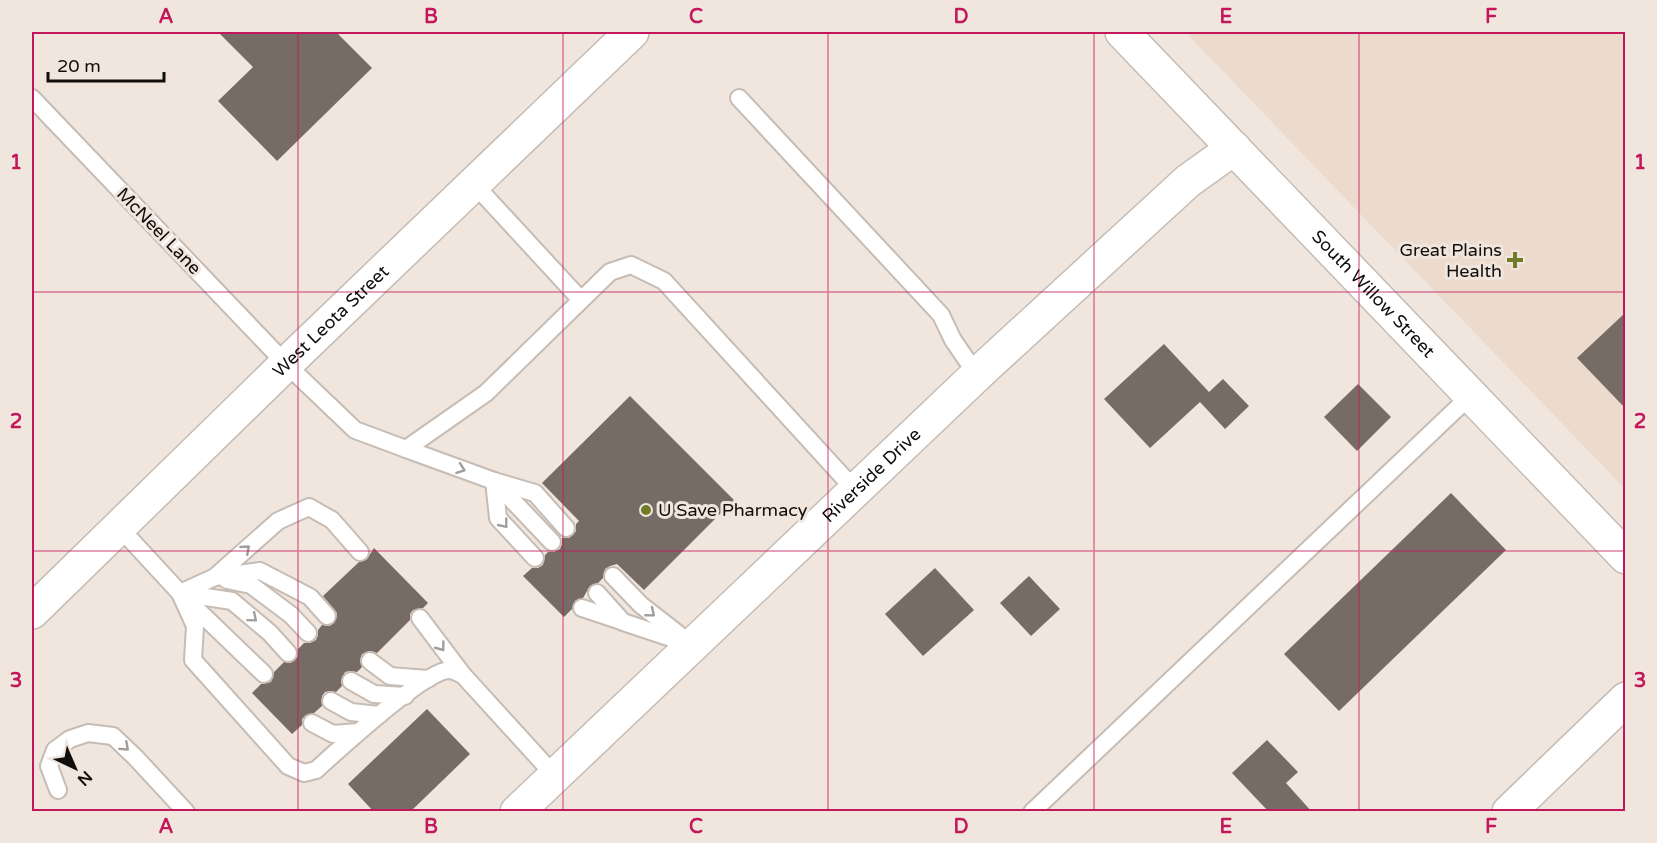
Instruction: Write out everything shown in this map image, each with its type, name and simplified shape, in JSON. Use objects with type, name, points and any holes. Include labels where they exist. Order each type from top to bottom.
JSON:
[{"type":"main road","name":"West Leota Street","points":[[32,612],[632,32]]},
{"type":"main road","name":"South Willow Street","points":[[1122,32],[1626,557]]},
{"type":"main road","name":"Riverside Drive","points":[[517,812],[977,375],[1188,181],[1234,148]]},
{"type":"main road","points":[[1509,812],[1626,699]]},
{"type":"lane","name":"McNeel Lane","points":[[32,98],[286,364],[356,430],[494,481],[535,493],[566,528]]},
{"type":"lane","points":[[739,98],[941,315],[952,340],[977,375]]},
{"type":"lane","points":[[474,184],[581,300]]},
{"type":"lane","points":[[406,449],[486,393],[610,272],[631,265],[664,281],[855,490]]},
{"type":"lane","points":[[1032,812],[1470,396]]},
{"type":"lane","points":[[494,481],[552,542]]},
{"type":"lane","points":[[494,481],[498,518],[535,558]]},
{"type":"lane","points":[[180,593],[214,577],[278,521],[309,507],[332,520],[360,552]]},
{"type":"lane","points":[[119,527],[180,593],[264,674]]},
{"type":"lane","points":[[214,577],[260,572],[310,597],[327,616]]},
{"type":"lane","points":[[614,576],[641,605],[692,645]]},
{"type":"lane","points":[[214,577],[251,585],[291,615],[308,633]]},
{"type":"lane","points":[[180,593],[232,601],[270,633],[288,653]]},
{"type":"lane","points":[[180,593],[195,626],[193,660],[288,766],[304,773],[316,770],[379,715],[435,674],[450,670],[463,675]]},
{"type":"lane","points":[[597,593],[623,622]]},
{"type":"lane","points":[[582,608],[692,645]]},
{"type":"lane","points":[[420,618],[463,675],[555,776]]},
{"type":"lane","points":[[370,661],[390,676],[428,679]]},
{"type":"lane","points":[[351,681],[374,694],[405,696]]},
{"type":"lane","points":[[331,701],[351,712],[379,715]]},
{"type":"lane","points":[[312,723],[333,734],[358,732]]},
{"type":"lane","points":[[58,790],[49,766],[55,750],[70,739],[88,734],[113,736],[186,812]]},
{"type":"shaded area","name":"Great Plains Health","points":[[1185,32],[1625,32],[1625,489]]},
{"type":"building","points":[[218,32],[336,32],[372,68],[277,161],[218,101],[253,67]]},
{"type":"building","points":[[1626,312],[1626,409],[1577,358]]},
{"type":"building","points":[[1164,344],[1209,392],[1223,379],[1249,406],[1225,429],[1200,402],[1150,448],[1104,399]]},
{"type":"building","points":[[1358,384],[1391,417],[1357,451],[1324,417]]},
{"type":"building","name":"U Save Pharmacy","points":[[630,396],[734,500],[644,590],[617,564],[610,566],[605,569],[603,578],[590,586],[583,598],[575,601],[572,609],[564,617],[523,576],[532,568],[543,565],[548,552],[560,549],[562,538],[569,538],[573,535],[579,521],[542,483]]},
{"type":"building","points":[[1451,493],[1506,550],[1339,711],[1284,654]]},
{"type":"building","points":[[374,548],[428,603],[423,608],[413,610],[410,620],[377,653],[371,651],[362,654],[360,660],[362,667],[357,672],[345,672],[341,681],[342,686],[336,692],[325,692],[322,696],[322,706],[314,713],[306,715],[302,719],[302,725],[292,734],[252,693],[261,684],[271,682],[274,672],[284,662],[290,663],[295,660],[298,656],[298,649],[304,643],[316,640],[318,630],[322,625],[329,626],[334,623],[337,613],[323,596],[359,562],[367,559]]},
{"type":"building","points":[[935,568],[974,610],[923,656],[885,614]]},
{"type":"building","points":[[1029,576],[1060,609],[1031,636],[1000,603]]},
{"type":"building","points":[[427,709],[470,754],[410,812],[374,812],[348,784]]},
{"type":"building","points":[[1267,740],[1298,772],[1286,783],[1312,812],[1269,812],[1232,773]]},
{"type":"place","name":"Great Plains Health","points":[[1515,260]]},
{"type":"place","name":"U Save Pharmacy","points":[[646,510]]}]
